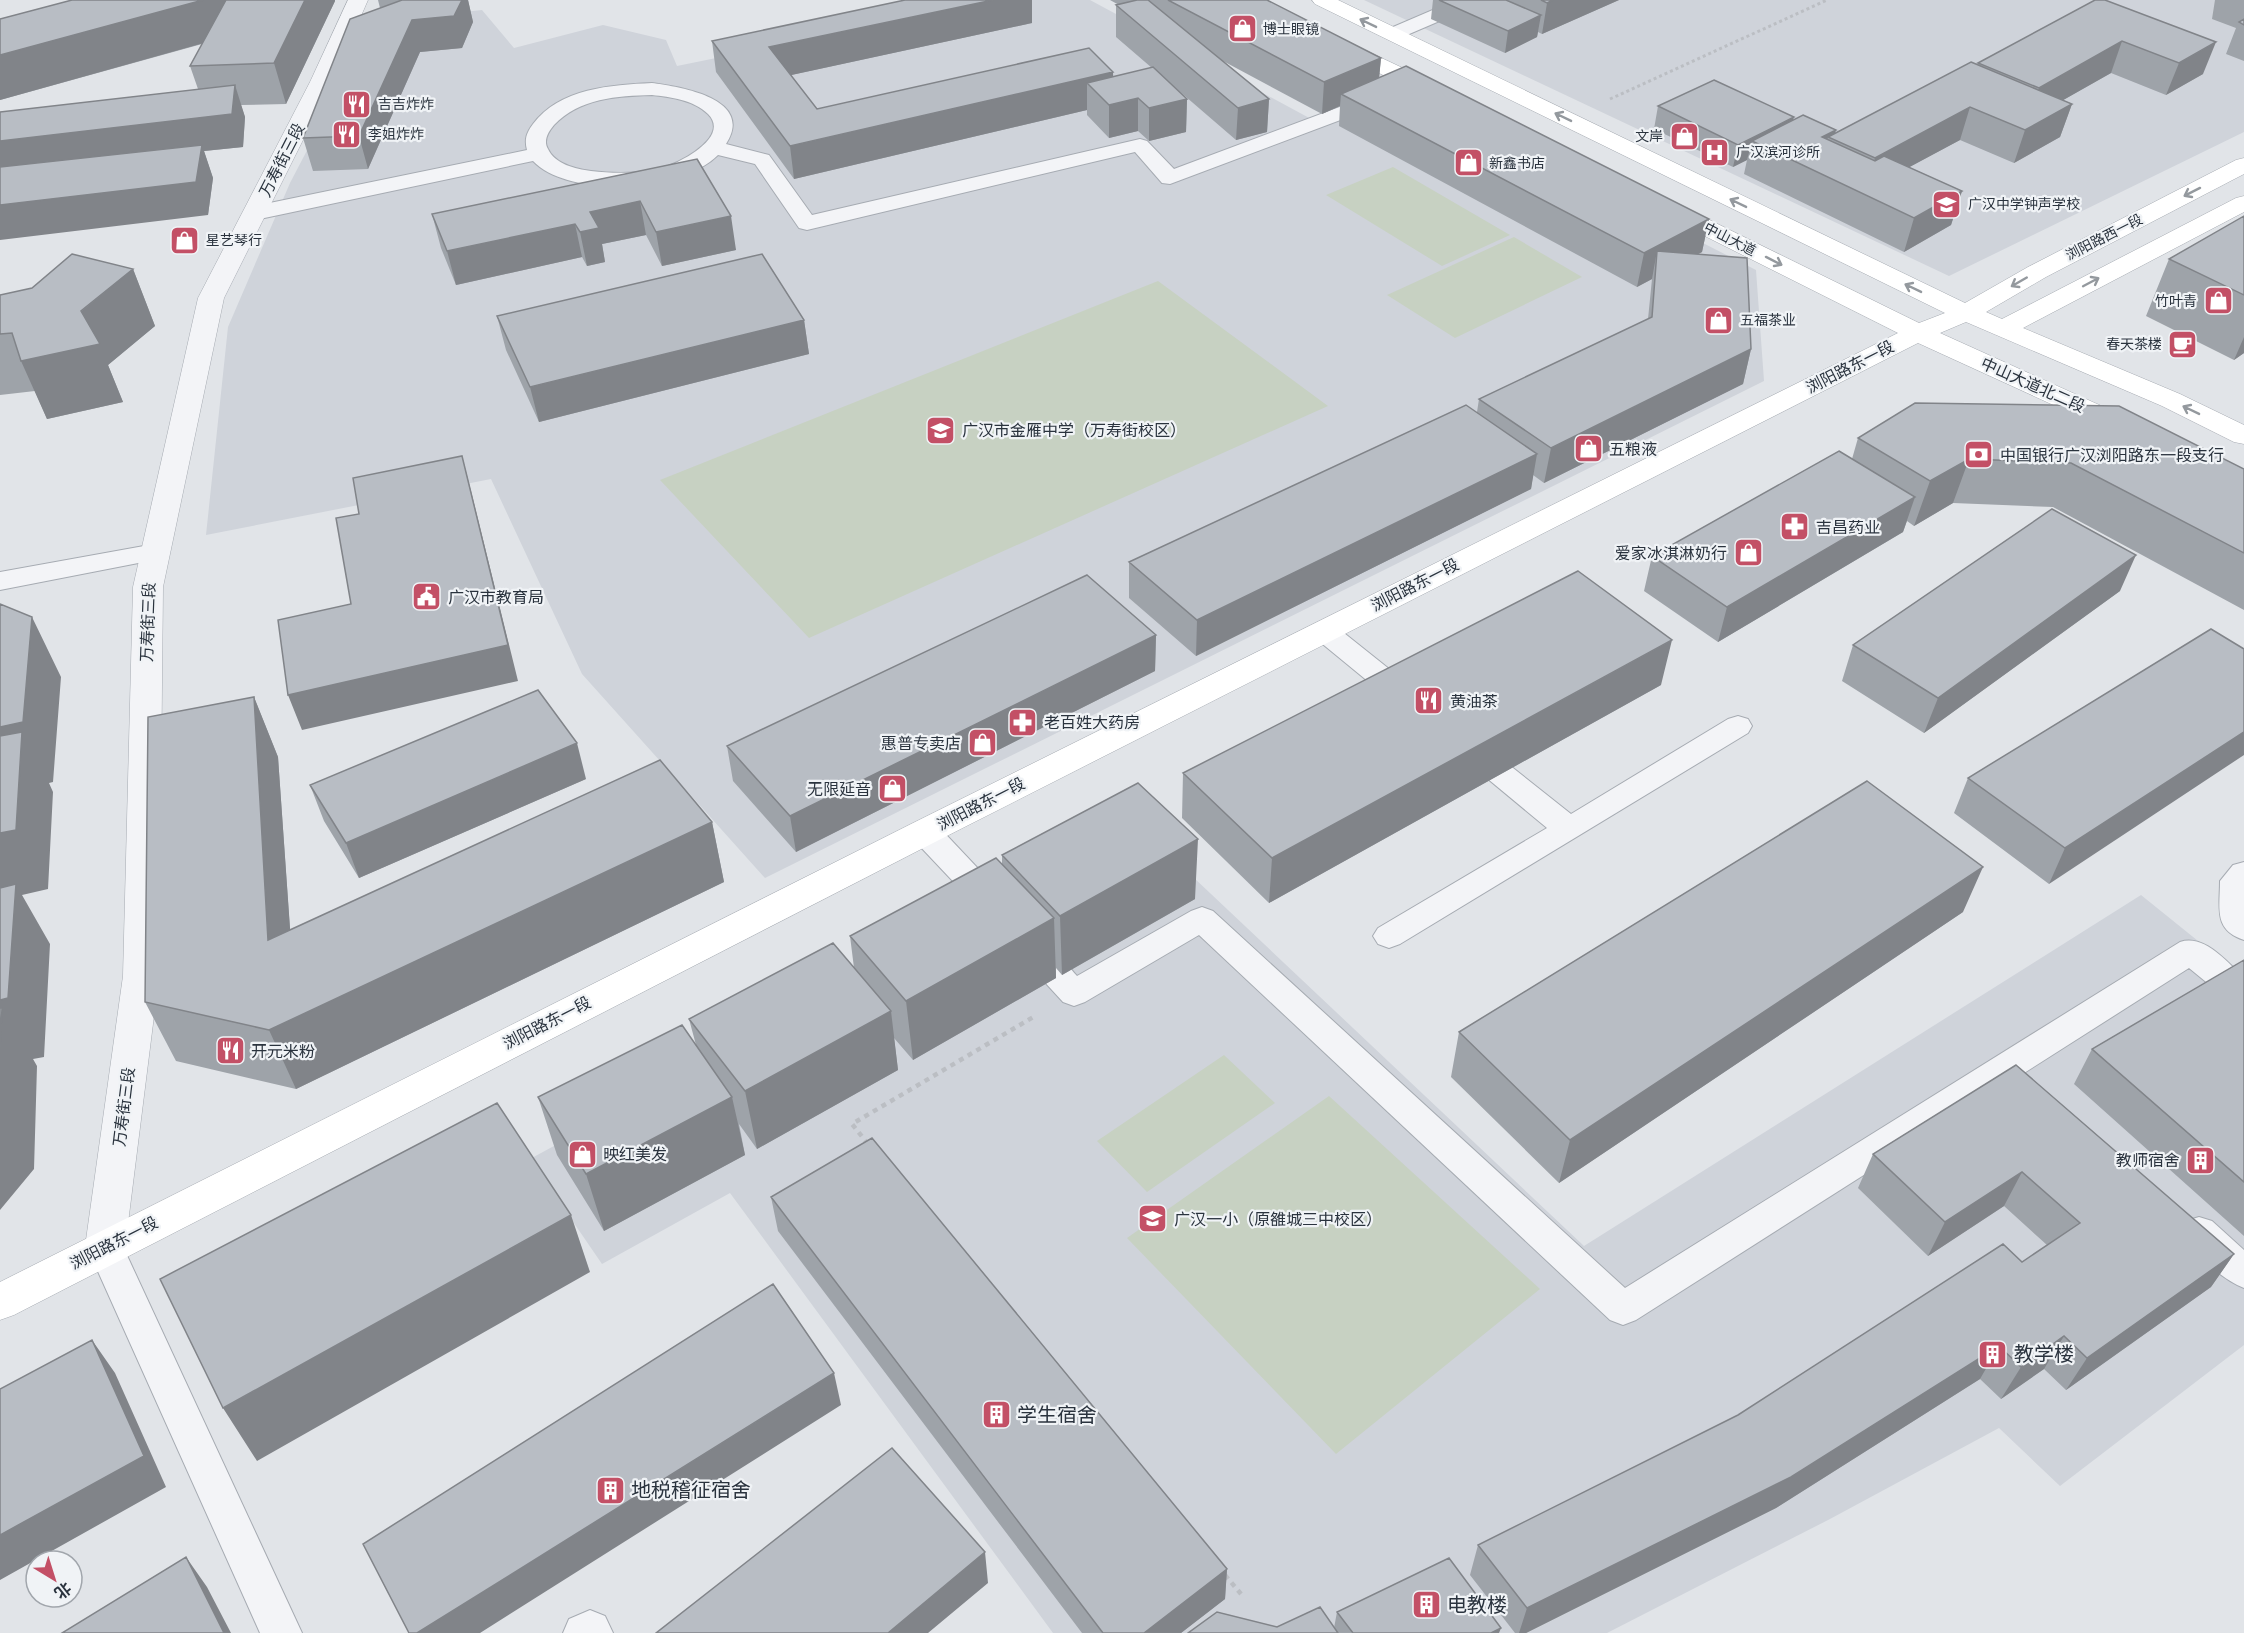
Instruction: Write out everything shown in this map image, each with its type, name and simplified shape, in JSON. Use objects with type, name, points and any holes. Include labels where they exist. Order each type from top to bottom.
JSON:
[{"type":"street","name":"万寿街三段","points":[[105,1247],[141,976],[148,587],[155,552],[211,298],[321,82],[358,0]]},
{"type":"street","points":[[1322,0],[1966,314],[2171,400],[2244,436]]},
{"type":"street","points":[[1314,31],[1449,99]]},
{"type":"street","name":"浏阳路西一段","points":[[1966,314],[2037,272],[2244,165]]},
{"type":"street","name":"中山大道","points":[[1650,199],[1918,333]]},
{"type":"street","points":[[2002,329],[2244,203]]},
{"type":"street","name":"浏阳路东一段","points":[[0,1302],[1324,631],[1918,333],[1966,314]]},
{"type":"street","name":"中山大道北二段","points":[[1918,333],[2142,435]]},
{"type":"lane","points":[[1393,34],[1472,0]]},
{"type":"lane","points":[[712,147],[762,159],[807,223],[1140,145],[1170,178],[1418,84]]},
{"type":"lane","points":[[652,89],[680,92],[703,100],[718,112],[723,127],[718,142],[703,157],[679,169],[648,177],[617,180],[586,178],[561,171],[544,160],[540,153],[536,146],[538,132],[549,117],[594,95],[623,90],[652,89]]},
{"type":"lane","points":[[255,213],[540,153]]},
{"type":"lane","points":[[0,581],[155,552]]},
{"type":"lane","points":[[1324,631],[1569,829]]},
{"type":"lane","points":[[1389,936],[1738,726]]},
{"type":"lane","points":[[925,832],[1074,993],[1202,919],[1623,1309],[2191,951],[2244,995]]},
{"type":"lane","points":[[2244,873],[2235,881],[2236,921],[2244,928]]},
{"type":"lane","points":[[2013,1063],[2038,1086]]},
{"type":"lane","points":[[2175,1210],[2244,1272]]},
{"type":"lane","points":[[105,1247],[282,1633]]},
{"type":"lane","points":[[584,1633],[590,1630],[592,1633]]},
{"type":"path","points":[[1566,119],[1827,0]]},
{"type":"path","points":[[874,1152],[852,1124],[1074,993]]},
{"type":"path","points":[[1218,1567],[1241,1594]]},
{"type":"shaded area","name":"广汉市金雁中学（万寿街校区）","points":[[999,0],[1090,0],[1313,120],[1394,86],[1756,270],[1764,381],[765,878],[582,674],[491,479],[206,535],[228,327],[290,183],[374,22],[482,10],[514,48],[603,25],[666,40],[677,66]]},
{"type":"shaded area","name":"广汉中学钟声学校","points":[[1364,0],[2244,0],[2244,132],[1949,276]]},
{"type":"shaded area","name":"广汉一小（原雒城三中校区）","points":[[1140,827],[1584,1246],[2141,895],[2244,978],[2244,1345],[2060,1486],[1999,1428],[1830,1519],[1607,1633],[1053,1633],[730,1193],[602,1264],[530,1159]]},
{"type":"green space","points":[[1393,167],[1510,235],[1442,266],[1326,195]]},
{"type":"green space","points":[[1514,237],[1582,277],[1455,338],[1387,295]]},
{"type":"green space","points":[[1158,281],[1328,406],[809,638],[660,480]]},
{"type":"green space","points":[[1224,1055],[1275,1103],[1147,1192],[1097,1141]]},
{"type":"green space","points":[[1329,1096],[1540,1289],[1336,1454],[1127,1238]]},
{"type":"building","points":[[72,0],[203,0],[0,55],[0,19]]},
{"type":"building","points":[[226,0],[305,0],[274,63],[190,66]]},
{"type":"building","points":[[402,0],[462,0],[454,16],[412,20],[359,136],[303,138],[350,19]]},
{"type":"building","points":[[905,0],[993,0],[769,47],[817,109],[1089,48],[1113,72],[790,146],[712,41]]},
{"type":"building","points":[[1148,0],[1269,99],[1238,108],[1116,5]]},
{"type":"building","points":[[1168,0],[1267,0],[1381,58],[1324,82]]},
{"type":"building","points":[[1439,0],[1506,0],[1541,15],[1508,31]]},
{"type":"building","points":[[2095,0],[2105,0],[2216,42],[2179,63],[2122,41],[2039,88],[1978,63]]},
{"type":"building","points":[[1971,62],[2072,104],[2025,130],[1970,107],[1875,158],[1828,137]]},
{"type":"building","points":[[1406,66],[1709,219],[1644,253],[1341,94]]},
{"type":"building","points":[[1153,67],[1187,99],[1149,108],[1138,98],[1109,105],[1087,83]]},
{"type":"building","points":[[1714,80],[1794,117],[1738,145],[1658,106]]},
{"type":"building","points":[[235,85],[232,114],[0,141],[0,112]]},
{"type":"building","points":[[1803,115],[1836,130],[1822,137],[1875,161],[1884,156],[1962,191],[1914,218],[1752,141]]},
{"type":"building","points":[[202,145],[196,182],[0,205],[0,167]]},
{"type":"building","points":[[697,159],[731,216],[656,232],[640,201],[590,212],[599,228],[580,232],[575,224],[447,251],[432,214]]},
{"type":"building","points":[[2244,216],[2244,295],[2169,259]]},
{"type":"building","points":[[1657,251],[1747,258],[1751,349],[1551,448],[1479,399],[1652,317]]},
{"type":"building","points":[[72,254],[133,269],[81,311],[100,344],[21,361],[12,333],[0,334],[0,295],[32,288]]},
{"type":"building","points":[[762,254],[804,320],[530,387],[497,316]]},
{"type":"building","points":[[1915,403],[2119,406],[2244,469],[2244,553],[2071,463],[1969,459],[1930,481],[1858,438]]},
{"type":"building","points":[[1466,405],[1537,454],[1197,620],[1129,562]]},
{"type":"building","points":[[1839,451],[1915,497],[1727,607],[1652,556]]},
{"type":"building","name":"广汉市教育局","points":[[462,456],[508,645],[288,695],[278,620],[351,604],[336,518],[359,514],[353,478]]},
{"type":"building","points":[[2052,509],[2136,555],[1938,698],[1853,645]]},
{"type":"building","points":[[1578,571],[1672,640],[1272,858],[1183,773]]},
{"type":"building","points":[[1087,575],[1156,635],[790,816],[727,746]]},
{"type":"building","points":[[0,604],[32,617],[23,722],[0,727]]},
{"type":"building","points":[[2211,629],[2244,649],[2244,732],[2065,848],[1968,778]]},
{"type":"building","points":[[538,690],[577,743],[346,843],[310,785]]},
{"type":"building","points":[[254,697],[268,940],[660,760],[712,822],[269,1030],[145,1002],[148,717]]},
{"type":"building","points":[[22,732],[16,830],[0,833],[0,736]]},
{"type":"building","points":[[1867,781],[1983,867],[1570,1140],[1459,1032]]},
{"type":"building","points":[[1138,783],[1198,839],[1060,916],[1002,855]]},
{"type":"building","points":[[996,858],[1054,918],[906,1001],[850,936]]},
{"type":"building","points":[[16,884],[8,998],[0,1000],[0,888]]},
{"type":"building","points":[[833,943],[891,1011],[745,1091],[689,1019]]},
{"type":"building","name":"教师宿舍","points":[[2244,960],[2244,1182],[2092,1049]]},
{"type":"building","points":[[0,1008],[2,1008],[0,1049]]},
{"type":"building","points":[[682,1025],[732,1097],[586,1174],[538,1097]]},
{"type":"building","name":"教学楼","points":[[2016,1065],[2234,1254],[2087,1358],[2064,1336],[2021,1367],[1999,1346],[1791,1477],[1527,1608],[1478,1545],[1738,1415],[2003,1244],[2022,1262],[2080,1223],[2022,1172],[1945,1222],[1873,1154]]},
{"type":"building","points":[[497,1103],[571,1215],[223,1408],[160,1279]]},
{"type":"building","name":"学生宿舍","points":[[872,1138],[1227,1569],[1144,1633],[1103,1633],[771,1197]]},
{"type":"building","name":"地税稽征宿舍","points":[[773,1284],[834,1373],[417,1633],[409,1633],[363,1544]]},
{"type":"building","points":[[92,1340],[144,1456],[0,1535],[0,1389]]},
{"type":"building","points":[[892,1448],[985,1552],[888,1633],[656,1633]]},
{"type":"building","points":[[186,1557],[224,1633],[62,1633]]},
{"type":"building","points":[[1449,1558],[1501,1628],[1491,1633],[1353,1633],[1337,1612]]},
{"type":"building","points":[[1320,1607],[1338,1633],[1188,1633],[1217,1612],[1277,1627]]},
{"type":"place","name":"博士眼镜","points":[[1242,29]]},
{"type":"place","name":"吉吉炸炸","points":[[357,104]]},
{"type":"place","name":"李姐炸炸","points":[[347,134]]},
{"type":"place","name":"文岸","points":[[1684,136]]},
{"type":"place","name":"广汉滨河诊所","points":[[1715,152]]},
{"type":"place","name":"新鑫书店","points":[[1468,163]]},
{"type":"place","name":"广汉中学钟声学校","points":[[1947,204]]},
{"type":"place","name":"星艺琴行","points":[[185,240]]},
{"type":"place","name":"竹叶青","points":[[2218,301]]},
{"type":"place","name":"五福茶业","points":[[1719,320]]},
{"type":"place","name":"春天茶楼","points":[[2183,344]]},
{"type":"place","name":"广汉市金雁中学（万寿街校区）","points":[[941,430]]},
{"type":"place","name":"五粮液","points":[[1588,449]]},
{"type":"place","name":"中国银行广汉浏阳路东一段支行","points":[[1979,455]]},
{"type":"place","name":"吉昌药业","points":[[1795,527]]},
{"type":"place","name":"爱家冰淇淋奶行","points":[[1748,553]]},
{"type":"place","name":"广汉市教育局","points":[[427,597]]},
{"type":"place","name":"黄油茶","points":[[1429,701]]},
{"type":"place","name":"老百姓大药房","points":[[1023,722]]},
{"type":"place","name":"惠普专卖店","points":[[982,743]]},
{"type":"place","name":"无限延音","points":[[892,789]]},
{"type":"place","name":"开元米粉","points":[[230,1051]]},
{"type":"place","name":"映红美发","points":[[582,1154]]},
{"type":"place","name":"教师宿舍","points":[[2201,1160]]},
{"type":"place","name":"广汉一小（原雒城三中校区）","points":[[1153,1219]]},
{"type":"place","name":"教学楼","points":[[1993,1354]]},
{"type":"place","name":"学生宿舍","points":[[996,1415]]},
{"type":"place","name":"地税稽征宿舍","points":[[610,1490]]},
{"type":"place","name":"电教楼","points":[[1426,1605]]}]
